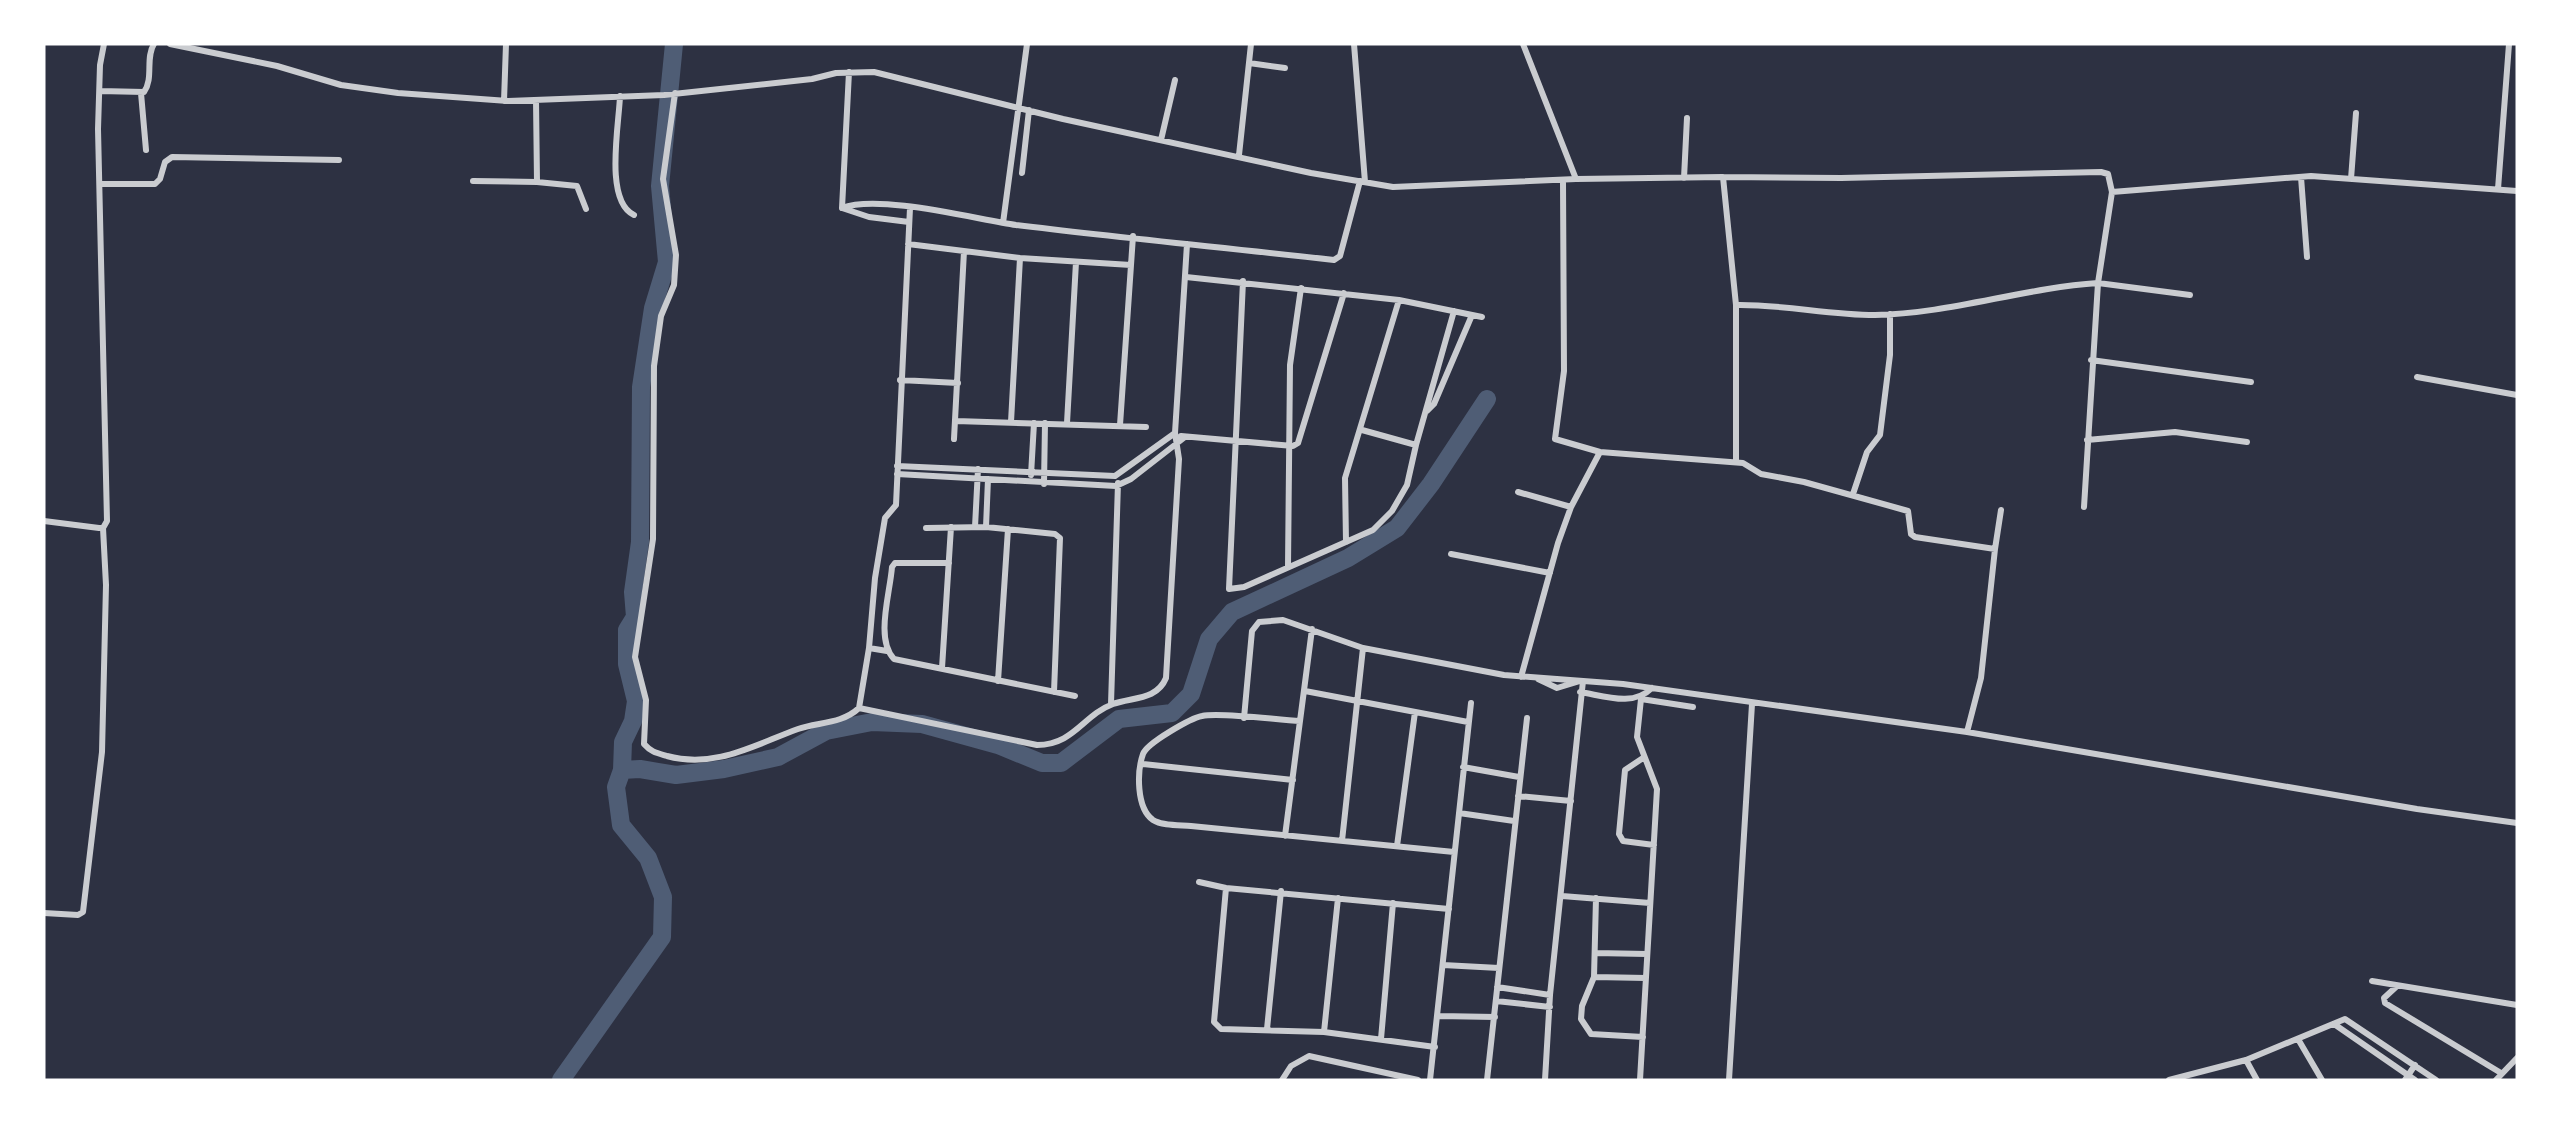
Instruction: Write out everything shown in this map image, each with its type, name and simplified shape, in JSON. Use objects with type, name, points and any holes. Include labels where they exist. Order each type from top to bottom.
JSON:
[{"type":"street","points":[[44,913],[78,915],[83,912],[102,752],[106,585],[103,528],[107,521],[100,184],[100,91],[104,44]]},
{"type":"street","points":[[100,91],[141,93],[148,86],[150,50],[154,44]]},
{"type":"street","points":[[170,44],[276,66],[341,85],[398,93],[504,101],[669,94],[811,79],[849,72],[874,72],[1161,140],[1393,187],[1563,182],[1576,179],[1841,178],[2101,172],[2108,174],[2112,192],[2098,284],[2091,360],[2084,507]]},
{"type":"street","points":[[504,101],[506,44]]},
{"type":"street","points":[[1003,223],[1027,44]]},
{"type":"street","points":[[1239,155],[1251,44]]},
{"type":"street","points":[[842,208],[862,204],[910,208],[1003,223],[1337,259],[1362,182],[1354,44]]},
{"type":"street","points":[[1523,44],[1576,179]]},
{"type":"street","points":[[2498,189],[2509,44]]},
{"type":"street","points":[[1249,63],[1285,68]]},
{"type":"street","points":[[842,208],[849,72]]},
{"type":"street","points":[[1161,140],[1175,80]]},
{"type":"street","points":[[141,93],[146,150]]},
{"type":"street","points":[[669,94],[663,179],[676,255],[674,285],[661,316],[654,366],[653,539],[635,657],[646,700],[644,744],[650,751],[682,760],[725,757],[800,728],[838,720],[859,708],[1037,745],[1053,745],[1111,704],[1155,694],[1166,678],[1179,459],[1175,433],[1187,244]]},
{"type":"street","points":[[620,96],[618,142],[614,157],[620,202],[626,211],[634,215]]},
{"type":"street","points":[[536,100],[537,181]]},
{"type":"street","points":[[1022,173],[1029,110]]},
{"type":"street","points":[[2351,179],[2356,113]]},
{"type":"street","points":[[1684,178],[1687,118]]},
{"type":"street","points":[[100,184],[155,184],[160,179],[165,162],[172,157],[339,160]]},
{"type":"street","points":[[1723,177],[1736,305],[1740,462]]},
{"type":"street","points":[[2112,192],[2301,177],[2517,191]]},
{"type":"street","points":[[2301,177],[2307,257]]},
{"type":"street","points":[[472,181],[537,181],[577,186],[586,209]]},
{"type":"street","points":[[1563,182],[1564,372],[1553,435],[1555,439],[1600,452],[1740,462],[1761,474],[1853,494],[1908,511],[1911,534],[1915,537],[1995,549]]},
{"type":"street","points":[[842,208],[869,217],[909,222]]},
{"type":"street","points":[[859,708],[869,648],[877,566],[886,518],[896,505],[910,208]]},
{"type":"street","points":[[1120,425],[1133,236]]},
{"type":"street","points":[[908,244],[1020,258],[1131,265]]},
{"type":"street","points":[[954,439],[964,251]]},
{"type":"street","points":[[1011,422],[1020,258]]},
{"type":"street","points":[[1067,423],[1076,262]]},
{"type":"street","points":[[1186,277],[1243,281],[1399,300],[1482,317]]},
{"type":"street","points":[[1243,281],[1233,441],[1235,470],[1229,589],[1244,587],[1373,530],[1392,511],[1407,485],[1454,311]]},
{"type":"street","points":[[1736,305],[1890,314],[1921,311],[2042,288],[2098,284],[2190,295]]},
{"type":"street","points":[[1288,567],[1290,365],[1301,288]]},
{"type":"street","points":[[1175,433],[1185,437],[1289,445],[1302,438],[1344,293]]},
{"type":"street","points":[[1346,542],[1345,478],[1362,430],[1399,300]]},
{"type":"street","points":[[1853,494],[1873,445],[1880,435],[1888,367],[1890,314]]},
{"type":"street","points":[[1425,413],[1434,404],[1472,315]]},
{"type":"street","points":[[2091,360],[2251,382]]},
{"type":"street","points":[[2417,377],[2517,395]]},
{"type":"street","points":[[900,380],[958,383]]},
{"type":"street","points":[[956,421],[1146,427]]},
{"type":"street","points":[[1030,484],[1034,423]]},
{"type":"street","points":[[1044,484],[1045,423]]},
{"type":"street","points":[[1362,430],[1416,446]]},
{"type":"street","points":[[2087,440],[2175,432],[2247,442]]},
{"type":"street","points":[[897,466],[1044,474],[1117,474],[1175,433]]},
{"type":"street","points":[[897,474],[1030,484],[1118,485],[1185,437]]},
{"type":"street","points":[[1521,677],[1572,505],[1600,452]]},
{"type":"street","points":[[975,527],[978,469]]},
{"type":"street","points":[[986,527],[989,470]]},
{"type":"street","points":[[1111,704],[1117,474]]},
{"type":"street","points":[[1518,492],[1572,505]]},
{"type":"street","points":[[1967,732],[1981,678],[2001,510]]},
{"type":"street","points":[[44,522],[103,528]]},
{"type":"street","points":[[942,667],[951,527]]},
{"type":"street","points":[[926,528],[986,527],[1055,534],[1059,538],[1054,691]]},
{"type":"street","points":[[998,681],[1008,529]]},
{"type":"street","points":[[1451,554],[1550,573]]},
{"type":"street","points":[[949,563],[895,564],[892,567],[885,636],[887,651],[894,659],[1075,696]]},
{"type":"street","points":[[1244,718],[1252,631],[1259,622],[1283,620],[1363,648],[1536,678],[1557,688],[1582,680],[1967,732],[2417,809],[2517,823]]},
{"type":"street","points":[[1284,835],[1312,629]]},
{"type":"street","points":[[869,648],[887,651]]},
{"type":"street","points":[[1342,841],[1363,648]]},
{"type":"street","points":[[1545,1080],[1550,995],[1582,680]]},
{"type":"street","points":[[1640,1080],[1657,789],[1656,778],[1643,758],[1637,737],[1642,699],[1652,688]]},
{"type":"street","points":[[1305,691],[1468,722]]},
{"type":"street","points":[[1580,692],[1693,707]]},
{"type":"street","points":[[1430,1080],[1471,703]]},
{"type":"street","points":[[1729,1080],[1752,704]]},
{"type":"street","points":[[1397,846],[1415,712]]},
{"type":"street","points":[[1300,721],[1201,716],[1153,742],[1143,754],[1139,800],[1155,821],[1454,852]]},
{"type":"street","points":[[1487,1080],[1527,718]]},
{"type":"street","points":[[1643,758],[1625,770],[1619,834],[1623,841],[1654,845]]},
{"type":"street","points":[[1143,764],[1293,780]]},
{"type":"street","points":[[1463,767],[1519,777]]},
{"type":"street","points":[[1518,796],[1571,801]]},
{"type":"street","points":[[1459,813],[1514,821]]},
{"type":"street","points":[[1199,882],[1449,909]]},
{"type":"street","points":[[1226,887],[1214,1022],[1221,1029],[1324,1032],[1435,1047]]},
{"type":"street","points":[[1267,1029],[1281,891]]},
{"type":"street","points":[[1562,895],[1650,903]]},
{"type":"street","points":[[1324,1032],[1338,898]]},
{"type":"street","points":[[1596,898],[1594,977],[1582,1006],[1584,1027],[1591,1034],[1643,1037]]},
{"type":"street","points":[[1381,1038],[1393,904]]},
{"type":"street","points":[[1595,953],[1647,954]]},
{"type":"street","points":[[1443,965],[1499,968]]},
{"type":"street","points":[[1594,977],[1646,978]]},
{"type":"street","points":[[2372,981],[2517,1005]]},
{"type":"street","points":[[2397,986],[2384,998],[2385,1003],[2501,1073]]},
{"type":"street","points":[[1497,987],[1550,995]]},
{"type":"street","points":[[1496,1001],[1550,1007]]},
{"type":"street","points":[[1439,1016],[1494,1017]]},
{"type":"street","points":[[2169,1080],[2246,1060],[2345,1018],[2436,1080]]},
{"type":"street","points":[[2334,1024],[2407,1078],[2415,1080]]},
{"type":"street","points":[[2298,1039],[2322,1080]]},
{"type":"street","points":[[1282,1080],[1291,1066],[1309,1056],[1418,1080]]},
{"type":"street","points":[[2496,1080],[2517,1058]]},
{"type":"street","points":[[2246,1060],[2257,1080]]},
{"type":"street","points":[[2407,1078],[2415,1066]]},
{"type":"street","points":[[2192,1073],[2196,1080]]},
{"type":"waterway","points":[[622,770],[623,742],[633,721],[636,701],[627,664],[627,630],[635,617],[633,592],[640,542],[641,387],[653,308],[667,262],[660,186],[674,44]]},
{"type":"waterway","points":[[561,1080],[662,937],[663,897],[648,858],[621,825],[616,787],[622,770],[640,769],[676,775],[724,769],[778,757],[826,731],[872,722],[922,724],[998,745],[1042,763],[1061,763],[1119,719],[1172,713],[1191,694],[1209,639],[1232,612],[1348,558],[1397,528],[1431,484],[1487,399]]}]
